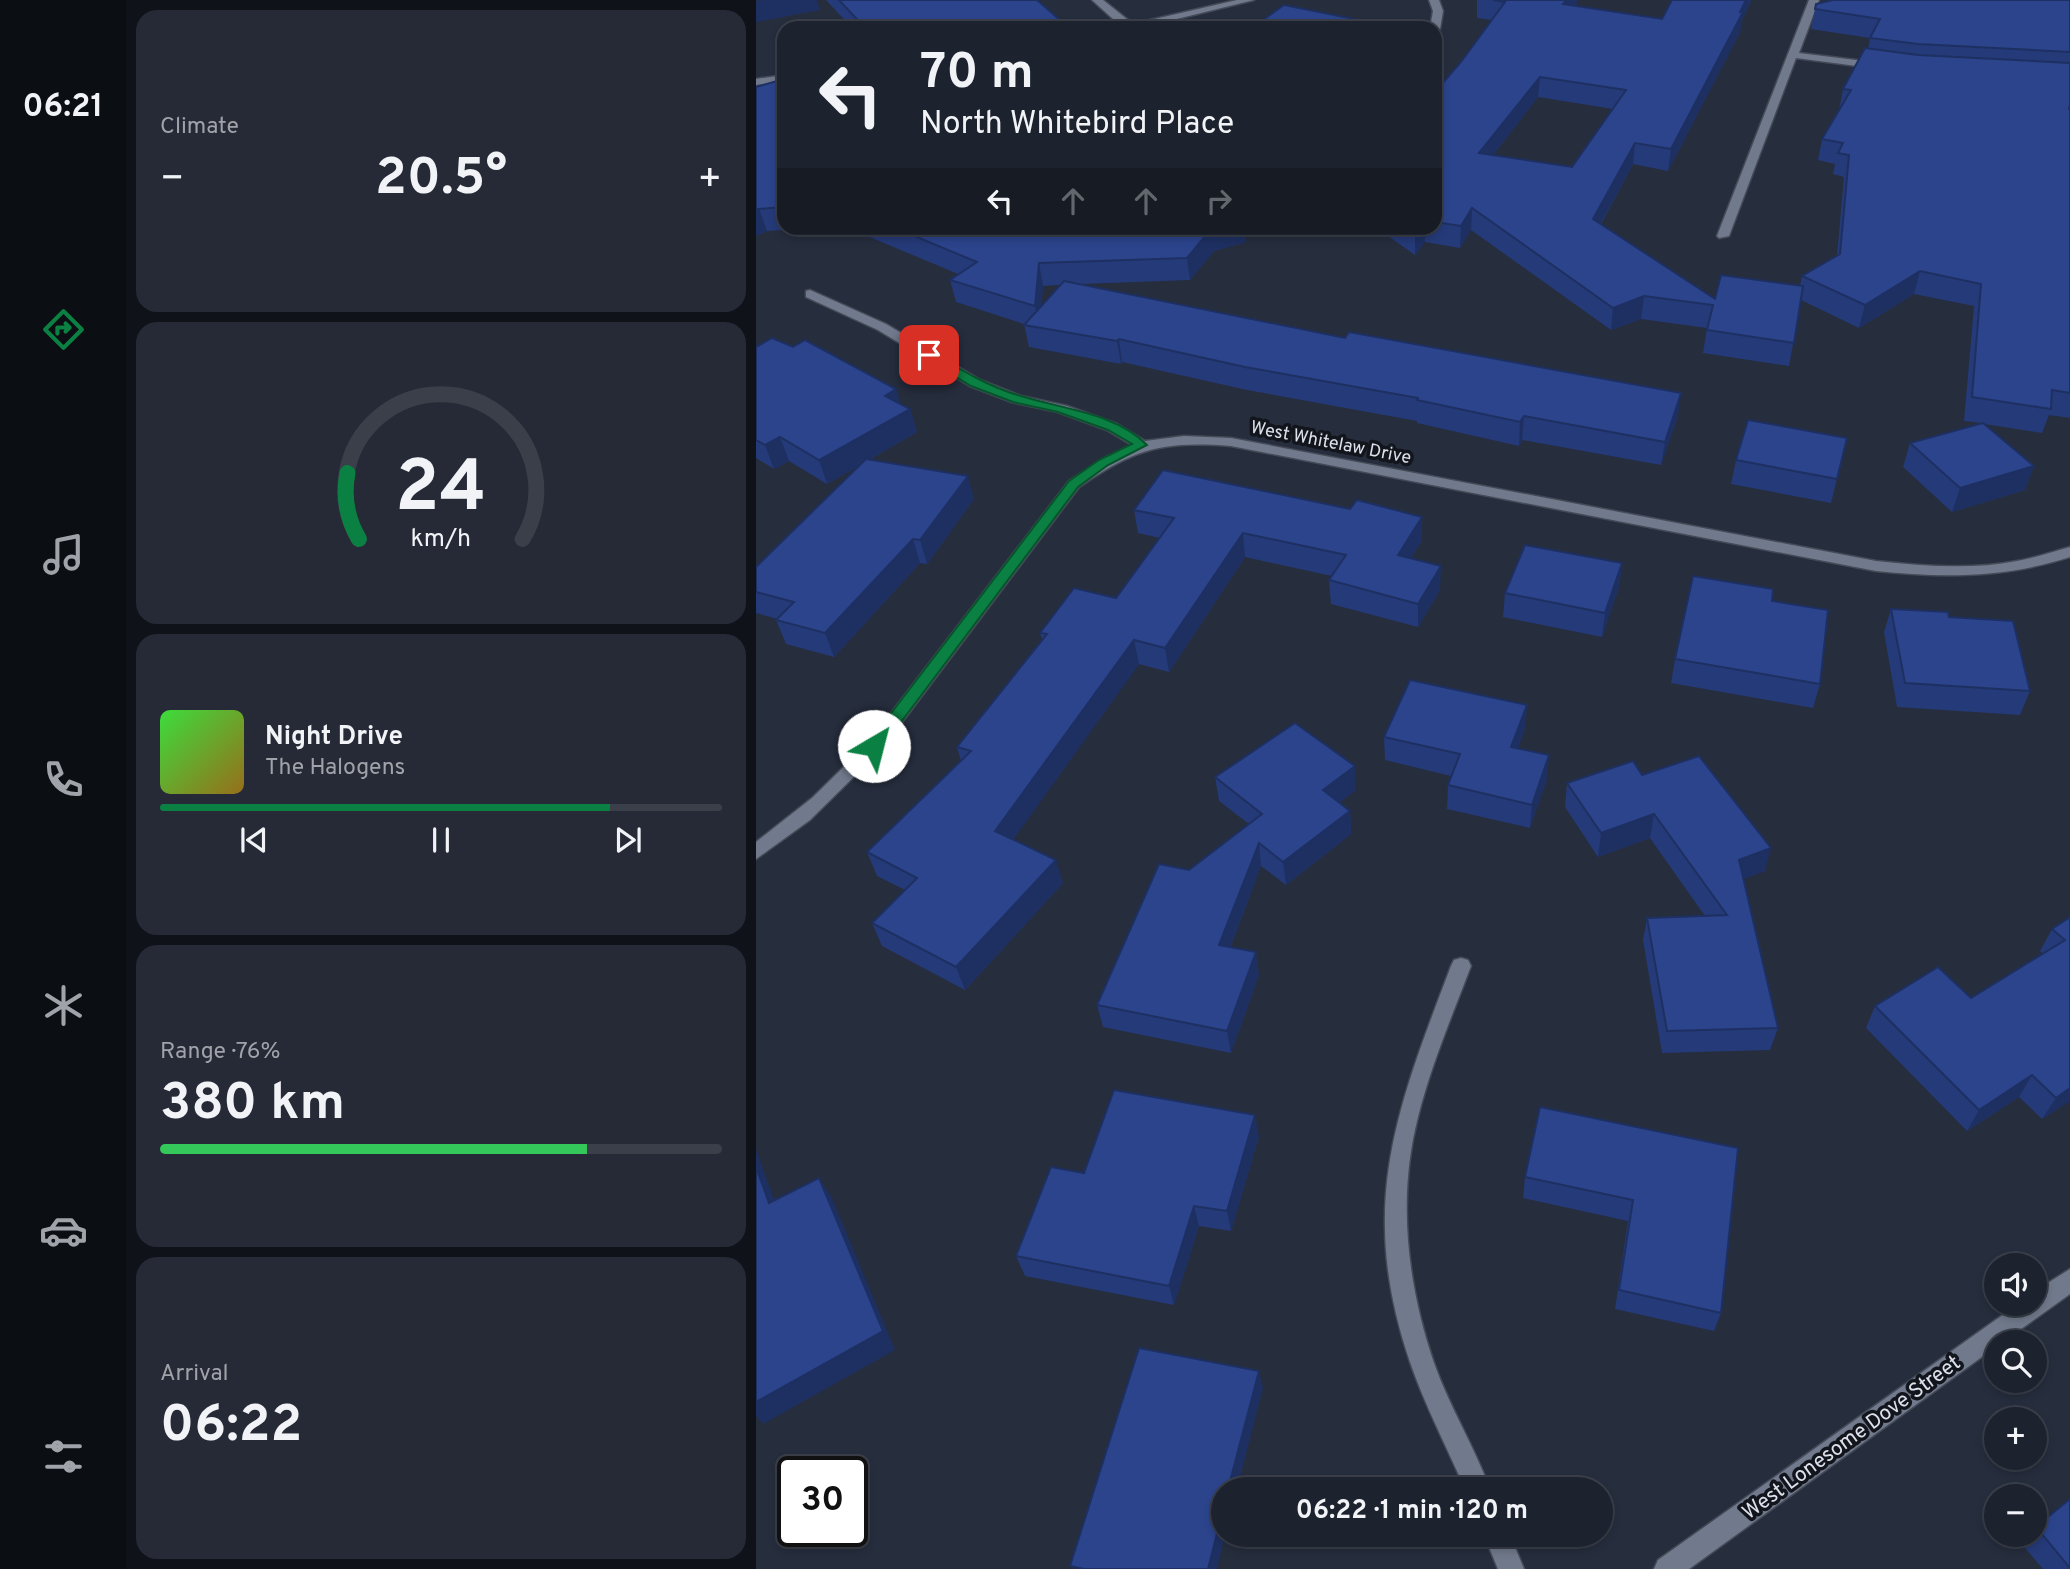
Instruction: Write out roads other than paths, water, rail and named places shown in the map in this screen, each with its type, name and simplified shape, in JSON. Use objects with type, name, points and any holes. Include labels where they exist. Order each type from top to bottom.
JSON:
[{"type":"street","points":[[1097,0],[1122,21]]},
{"type":"street","points":[[1160,21],[1249,0]]},
{"type":"street","points":[[1434,0],[1438,11],[1436,21]]},
{"type":"street","points":[[1723,236],[1814,0]]},
{"type":"street","points":[[1793,55],[1890,67]]},
{"type":"street","points":[[756,82],[777,79]]},
{"type":"street","points":[[810,294],[882,327],[975,383],[1017,399],[1062,409],[1112,427],[1141,445]]},
{"type":"street","name":"West Whitelaw Drive","points":[[756,852],[793,827],[838,787],[874,746],[1074,484],[1104,463],[1141,445],[1185,438],[1231,442],[1848,562],[1904,570],[1956,572],[2007,569],[2070,552]]},
{"type":"street","points":[[1461,965],[1419,1080],[1402,1142],[1395,1212],[1402,1287],[1422,1363],[1473,1477]]},
{"type":"street","name":"West Lonesome Dove Street","points":[[1667,1569],[2070,1280]]},
{"type":"street","points":[[1502,1547],[1511,1569]]}]
